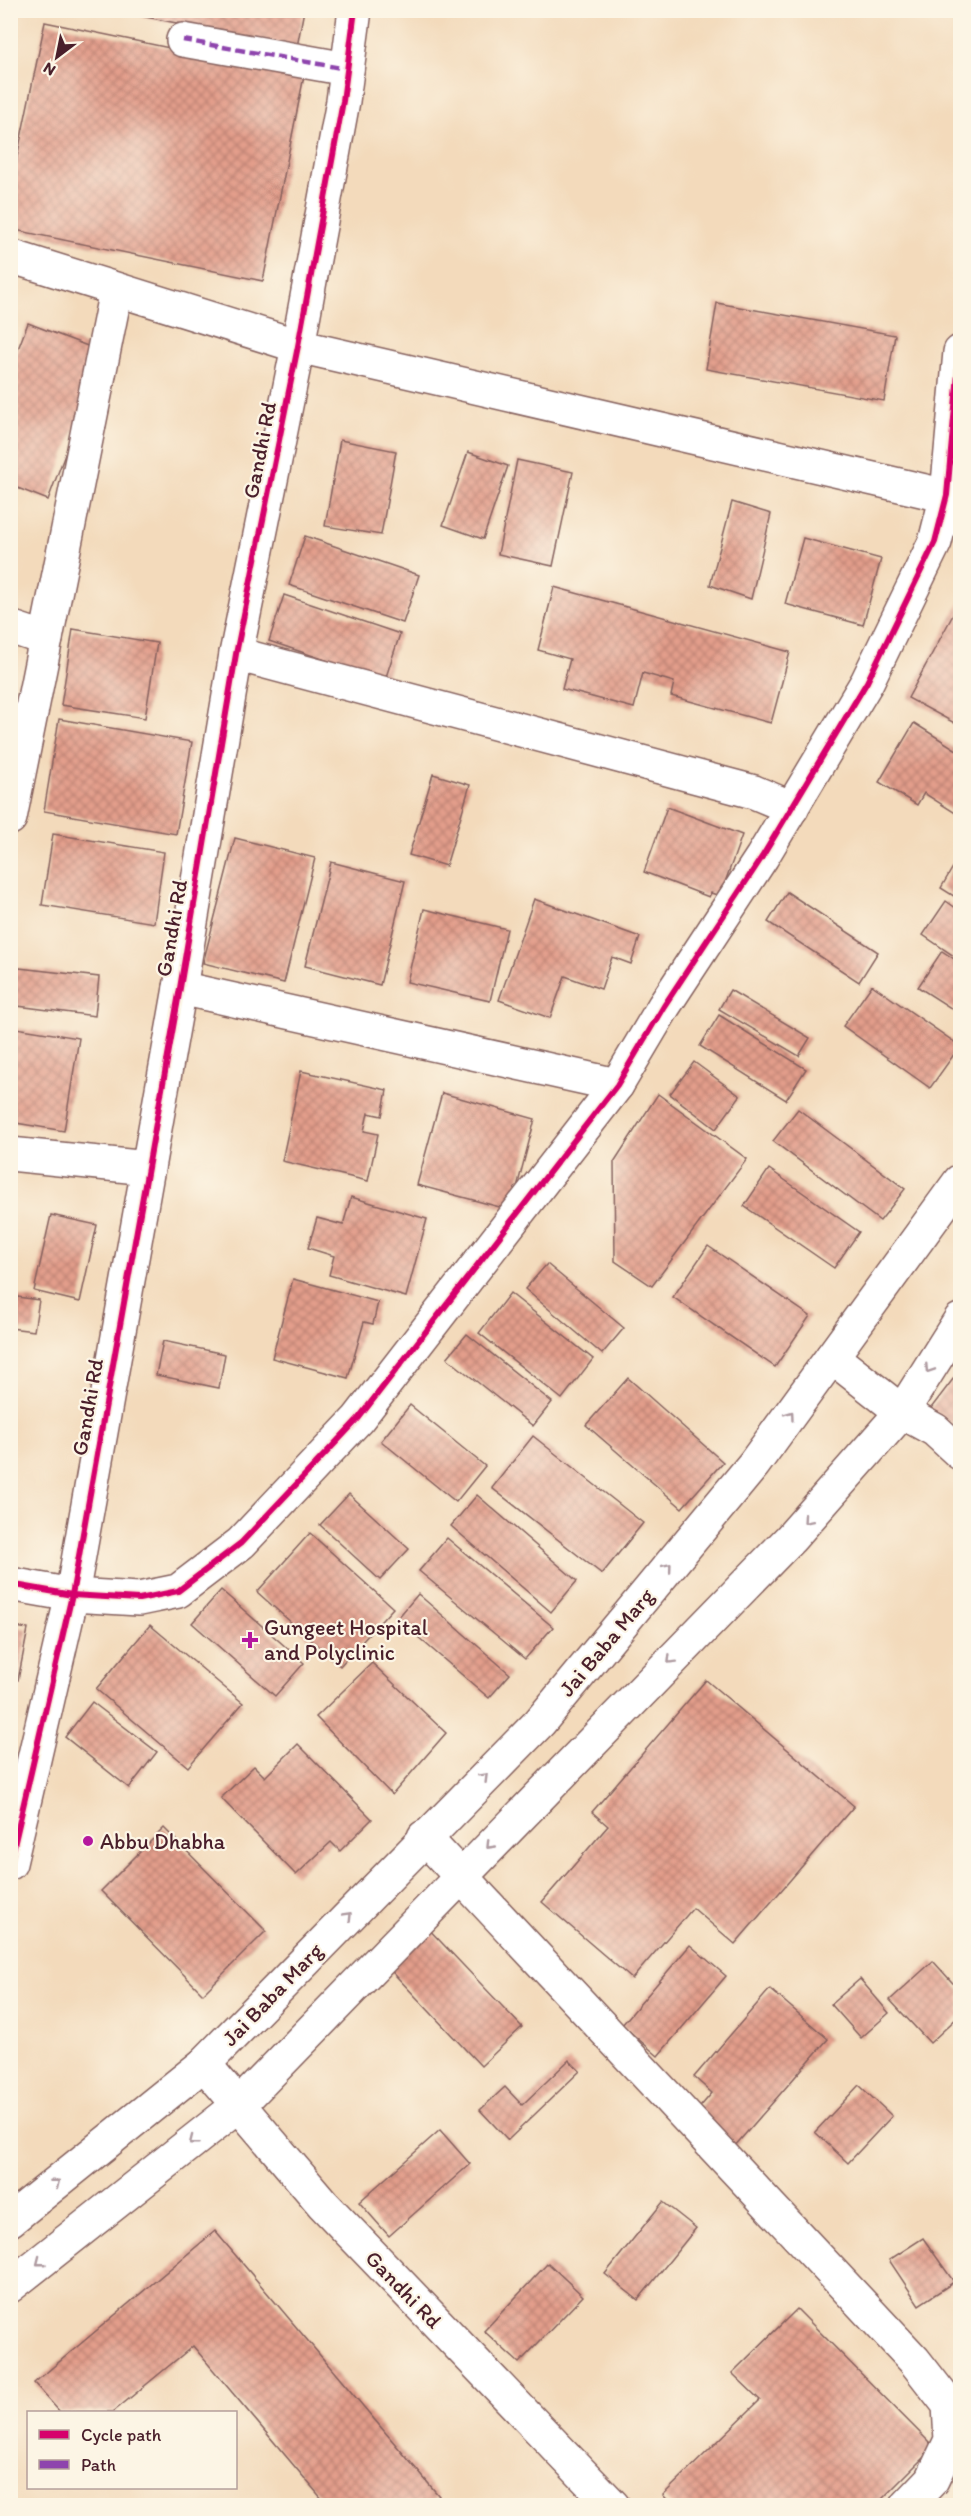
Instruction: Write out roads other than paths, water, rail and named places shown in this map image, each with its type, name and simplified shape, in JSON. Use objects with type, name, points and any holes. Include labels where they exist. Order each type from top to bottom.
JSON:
[{"type":"street","name":"Gandhi Rd","points":[[13,1857],[72,1594],[180,988],[236,654],[298,346],[347,69],[355,10]]},
{"type":"street","points":[[183,40],[347,69]]},
{"type":"street","points":[[10,256],[298,346],[954,497]]},
{"type":"street","points":[[10,818],[116,290]]},
{"type":"street","points":[[10,1584],[72,1594],[139,1599],[178,1591],[241,1543],[358,1419],[617,1085],[792,808],[867,682],[935,542],[954,497],[960,352]]},
{"type":"street","points":[[10,627],[46,639]]},
{"type":"street","points":[[236,654],[754,792],[792,808]]},
{"type":"street","points":[[180,988],[617,1085]]},
{"type":"street","points":[[10,1154],[148,1168]]},
{"type":"street","name":"Jai Baba Marg","points":[[10,2220],[204,2064],[424,1837],[540,1722],[754,1464],[960,1180]]},
{"type":"street","points":[[10,2286],[239,2104],[790,1539],[902,1412],[960,1320]]},
{"type":"street","points":[[832,1357],[902,1412],[936,1430],[960,1453]]},
{"type":"street","points":[[424,1837],[810,2247],[914,2360],[949,2404],[951,2440],[932,2480],[907,2505]]},
{"type":"street","name":"Gandhi Rd","points":[[204,2064],[323,2204],[613,2505]]},
{"type":"place","name":"Gungeet Hospital and Polyclinic","points":[[250,1640]]},
{"type":"place","name":"Abbu Dhabha","points":[[88,1841]]}]
